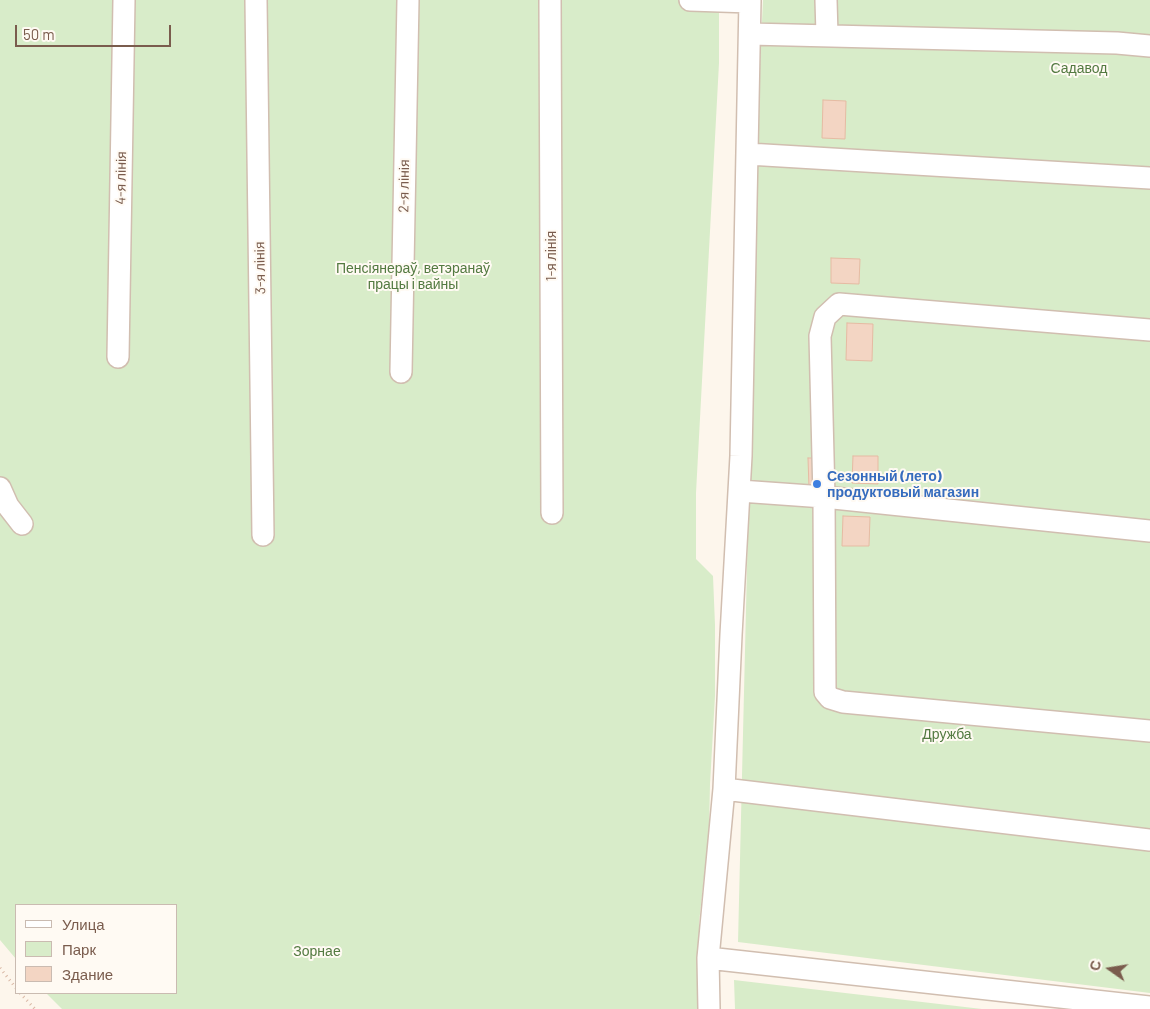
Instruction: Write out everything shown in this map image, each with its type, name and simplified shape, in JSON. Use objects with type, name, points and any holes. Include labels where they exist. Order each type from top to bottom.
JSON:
[{"type":"street","name":"4-я лінія","points":[[118,357],[124,0]]},
{"type":"street","name":"3-я лінія","points":[[256,0],[263,535]]},
{"type":"street","name":"2-я лінія","points":[[400,372],[408,0]]},
{"type":"street","name":"1-я лінія","points":[[550,0],[552,513]]},
{"type":"street","points":[[690,0],[750,1],[740,491],[724,789],[708,958],[709,1009]]},
{"type":"street","points":[[826,0],[827,34]]},
{"type":"street","points":[[750,34],[827,34],[1150,46]]},
{"type":"street","points":[[748,154],[1150,178]]},
{"type":"street","points":[[1150,330],[839,304],[825,317],[820,336],[824,497],[825,692],[830,698],[843,702],[1150,731]]},
{"type":"street","points":[[0,488],[8,506],[22,524]]},
{"type":"street","points":[[740,491],[824,497],[1150,532]]},
{"type":"street","points":[[724,789],[1150,840]]},
{"type":"street","points":[[708,958],[1150,1006]]},
{"type":"path","points":[[0,968],[15,987]]},
{"type":"path","points":[[21,994],[35,1009]]},
{"type":"green space","points":[[0,0],[719,0],[719,63],[696,493],[696,559],[713,576],[715,625],[715,696],[709,831],[699,923],[702,1009],[62,1009],[47,994],[178,994],[178,904],[15,904],[15,958],[0,940]]},
{"type":"green space","name":"Дружба","points":[[763,0],[1150,0],[1150,993],[738,942],[758,108]]},
{"type":"green space","points":[[734,980],[982,1009],[735,1009]]},
{"type":"building","points":[[823,100],[846,101],[845,139],[822,138]]},
{"type":"building","points":[[831,258],[860,259],[859,284],[831,283]]},
{"type":"building","points":[[847,323],[873,324],[872,361],[846,360]]},
{"type":"building","points":[[853,456],[878,456],[878,484],[852,483]]},
{"type":"building","points":[[808,458],[825,458],[826,488],[809,488]]},
{"type":"building","points":[[843,516],[870,517],[869,546],[842,546]]},
{"type":"place","name":"Сезонный (лето) продуктовый магазин","points":[[817,484]]},
{"type":"park label","name":"Садавод","points":[[1079,68]]},
{"type":"park label","name":"Пенсіянераў, ветэранаў працы і вайны","points":[[413,276]]},
{"type":"park label","name":"Зорнае","points":[[317,951]]}]
